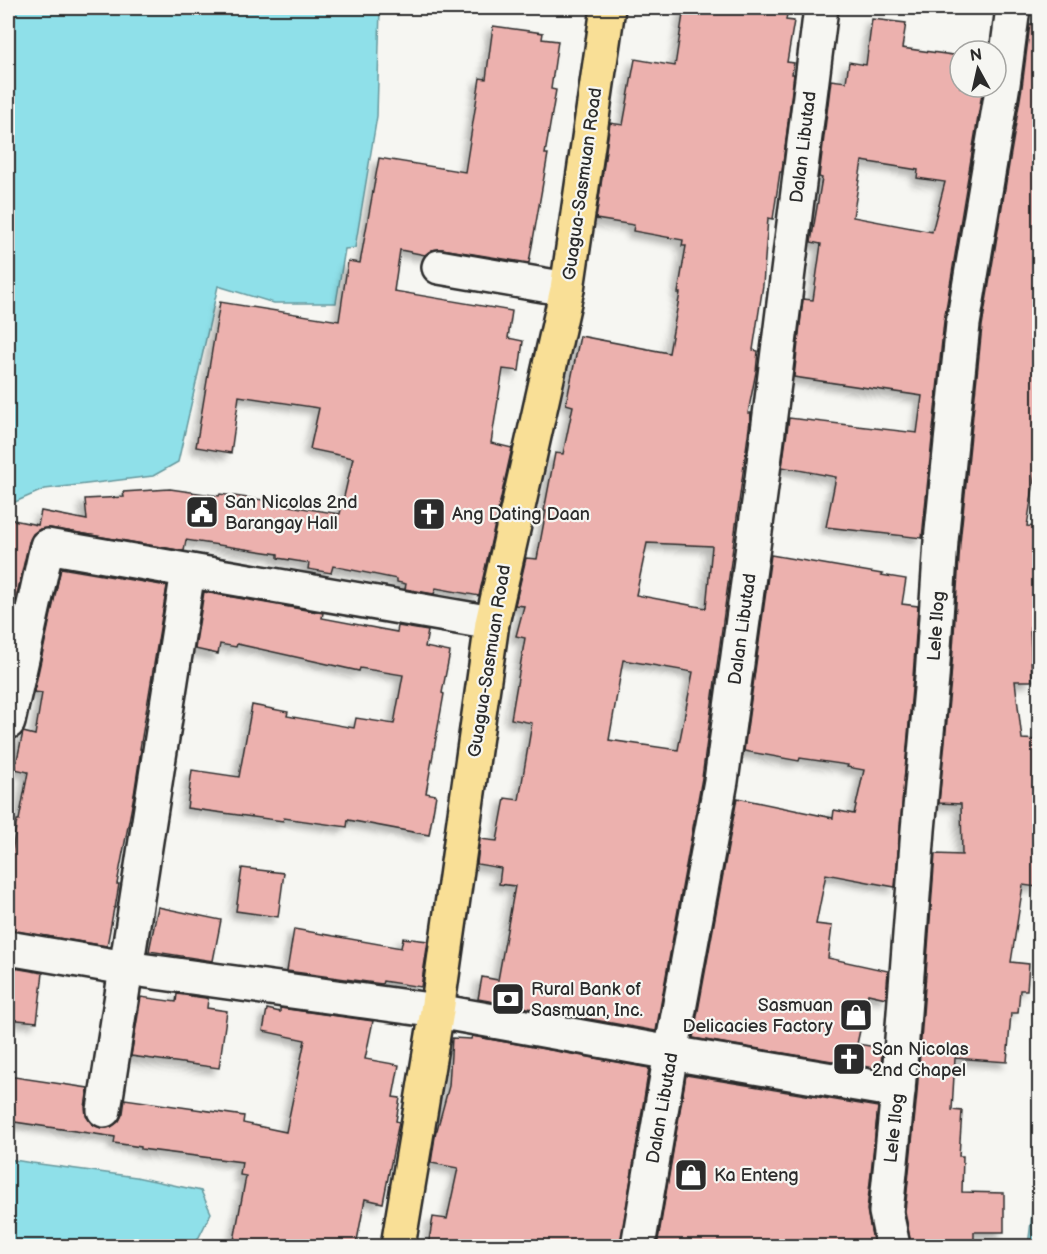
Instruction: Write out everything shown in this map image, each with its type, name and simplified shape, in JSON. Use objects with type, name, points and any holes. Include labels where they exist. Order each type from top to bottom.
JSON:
[{"type":"main road","name":"Guagua-Sasmuan Road","points":[[398,1246],[437,1011],[492,623],[567,289],[608,8]]},
{"type":"street","name":"Dalan Libutad","points":[[638,1246],[721,781],[760,495],[821,8]]},
{"type":"street","name":"Lele Ilog","points":[[894,1246],[886,1212],[932,678],[941,541],[963,324],[1003,84],[1013,8]]},
{"type":"street","points":[[439,267],[567,289]]},
{"type":"street","points":[[8,722],[47,546],[492,623]]},
{"type":"street","points":[[104,1110],[188,571]]},
{"type":"street","points":[[8,948],[126,968],[437,1011],[898,1091]]},
{"type":"water","points":[[8,8],[380,8],[377,116],[355,248],[345,249],[336,303],[274,303],[218,286],[178,462],[153,476],[45,489],[8,505]]},
{"type":"water","points":[[1039,1157],[1039,1246],[1028,1246]]},
{"type":"water","points":[[8,1159],[136,1177],[201,1191],[211,1213],[199,1237],[190,1246],[8,1246]]},
{"type":"building","points":[[684,8],[788,8],[786,20],[794,21],[787,62],[794,63],[792,74],[794,74],[782,172],[780,172],[773,219],[768,218],[763,285],[753,350],[758,351],[756,372],[748,413],[751,413],[702,778],[656,1031],[478,999],[482,977],[498,980],[515,886],[499,884],[501,868],[477,864],[480,839],[497,841],[505,798],[519,800],[532,723],[511,719],[525,638],[516,636],[524,606],[515,605],[526,558],[537,559],[555,453],[563,454],[573,406],[566,404],[580,336],[669,353],[686,246],[682,246],[683,240],[633,231],[634,225],[596,219],[610,123],[623,125],[635,59],[675,66]],"holes":[[[647,543],[712,546],[706,608],[636,595]],[[623,660],[693,672],[678,750],[609,740]]]},
{"type":"building","points":[[872,19],[906,23],[902,48],[948,54],[948,99],[981,99],[944,321],[922,538],[826,527],[836,477],[782,467],[789,418],[917,433],[922,396],[794,377],[803,299],[813,300],[821,244],[811,242],[822,178],[819,177],[831,80],[846,82],[849,62],[866,65]],"holes":[[[862,161],[918,170],[917,178],[945,182],[932,232],[853,217]]]},
{"type":"building","points":[[1030,24],[1040,24],[1040,468],[1036,468],[1027,526],[1040,527],[1040,629],[1030,627],[1032,681],[1015,681],[1022,739],[1040,740],[1040,864],[1037,887],[1023,885],[1011,962],[1029,964],[1027,990],[1020,990],[1018,1013],[1011,1013],[1007,1062],[955,1058],[952,1110],[962,1111],[959,1156],[963,1156],[962,1192],[1004,1193],[1004,1232],[974,1232],[974,1246],[911,1246],[905,1211],[917,1093],[935,854],[962,855],[961,804],[939,803],[951,679],[960,543],[982,326],[1022,87]]},
{"type":"building","points":[[493,26],[543,33],[542,39],[558,41],[551,89],[556,90],[545,154],[548,154],[529,263],[442,249],[432,250],[425,255],[400,250],[394,291],[512,311],[508,338],[523,341],[519,371],[503,369],[491,443],[512,448],[479,596],[436,588],[434,594],[405,589],[406,584],[397,582],[397,579],[333,566],[331,573],[308,569],[309,563],[278,558],[278,554],[186,540],[184,551],[50,528],[40,529],[33,534],[29,542],[14,607],[8,605],[8,519],[38,525],[41,511],[87,520],[85,499],[124,497],[123,492],[170,489],[277,502],[276,504],[340,514],[353,458],[310,449],[319,408],[239,396],[231,453],[196,447],[220,302],[339,321],[348,261],[360,263],[379,158],[465,172],[480,78],[486,79]]},
{"type":"building","points":[[771,555],[906,579],[902,604],[918,606],[895,887],[826,874],[816,924],[832,926],[828,958],[888,971],[886,998],[868,994],[857,1044],[882,1048],[881,1069],[693,1038],[737,798],[833,818],[834,810],[854,814],[864,770],[847,767],[848,765],[800,758],[799,761],[744,751]]},
{"type":"building","points":[[61,568],[167,586],[134,795],[107,946],[8,930],[8,879],[17,820],[19,820],[28,772],[15,769],[23,732],[35,735],[42,693],[34,692]]},
{"type":"building","points":[[204,592],[323,613],[322,618],[397,632],[398,626],[428,631],[425,647],[450,652],[426,793],[436,795],[429,835],[348,820],[347,827],[187,808],[192,770],[239,777],[252,705],[288,712],[287,716],[354,728],[356,718],[394,724],[403,675],[360,668],[359,671],[237,644],[236,647],[220,644],[218,654],[195,649]]},
{"type":"building","points":[[242,868],[284,873],[278,917],[236,911]]},
{"type":"building","points":[[158,907],[221,920],[213,961],[149,951]]},
{"type":"building","points":[[294,929],[401,948],[403,938],[428,941],[421,987],[287,971]]},
{"type":"building","points":[[8,967],[43,973],[37,1022],[8,1019]]},
{"type":"building","points":[[177,994],[208,999],[207,1008],[227,1011],[219,1068],[131,1056],[141,997],[176,1002]]},
{"type":"building","points":[[280,1008],[373,1021],[365,1059],[399,1065],[393,1097],[400,1098],[396,1121],[399,1122],[383,1203],[365,1199],[356,1246],[233,1246],[246,1176],[240,1175],[242,1162],[141,1149],[141,1147],[114,1143],[115,1137],[8,1121],[8,1076],[88,1088],[86,1116],[92,1124],[101,1128],[111,1127],[119,1121],[125,1099],[244,1116],[243,1123],[286,1132],[305,1040],[263,1031],[267,1009],[280,1012]]},
{"type":"building","points":[[472,1036],[649,1068],[620,1246],[428,1246],[433,1217],[447,1219],[458,1168],[431,1163],[436,1130],[449,1086],[452,1038],[471,1039]]},
{"type":"building","points":[[686,1075],[878,1107],[867,1210],[874,1246],[657,1246]]},
{"type":"place","name":"San Nicolas 2nd Barangay Hall","points":[[202,512]]},
{"type":"place","name":"Ang Dating Daan","points":[[429,514]]},
{"type":"place","name":"Rural Bank of Sasmuan, Inc.","points":[[508,999]]},
{"type":"place","name":"Sasmuan Delicacies Factory","points":[[856,1015]]},
{"type":"place","name":"San Nicolas 2nd Chapel","points":[[849,1059]]},
{"type":"place","name":"Ka Enteng","points":[[691,1175]]}]
